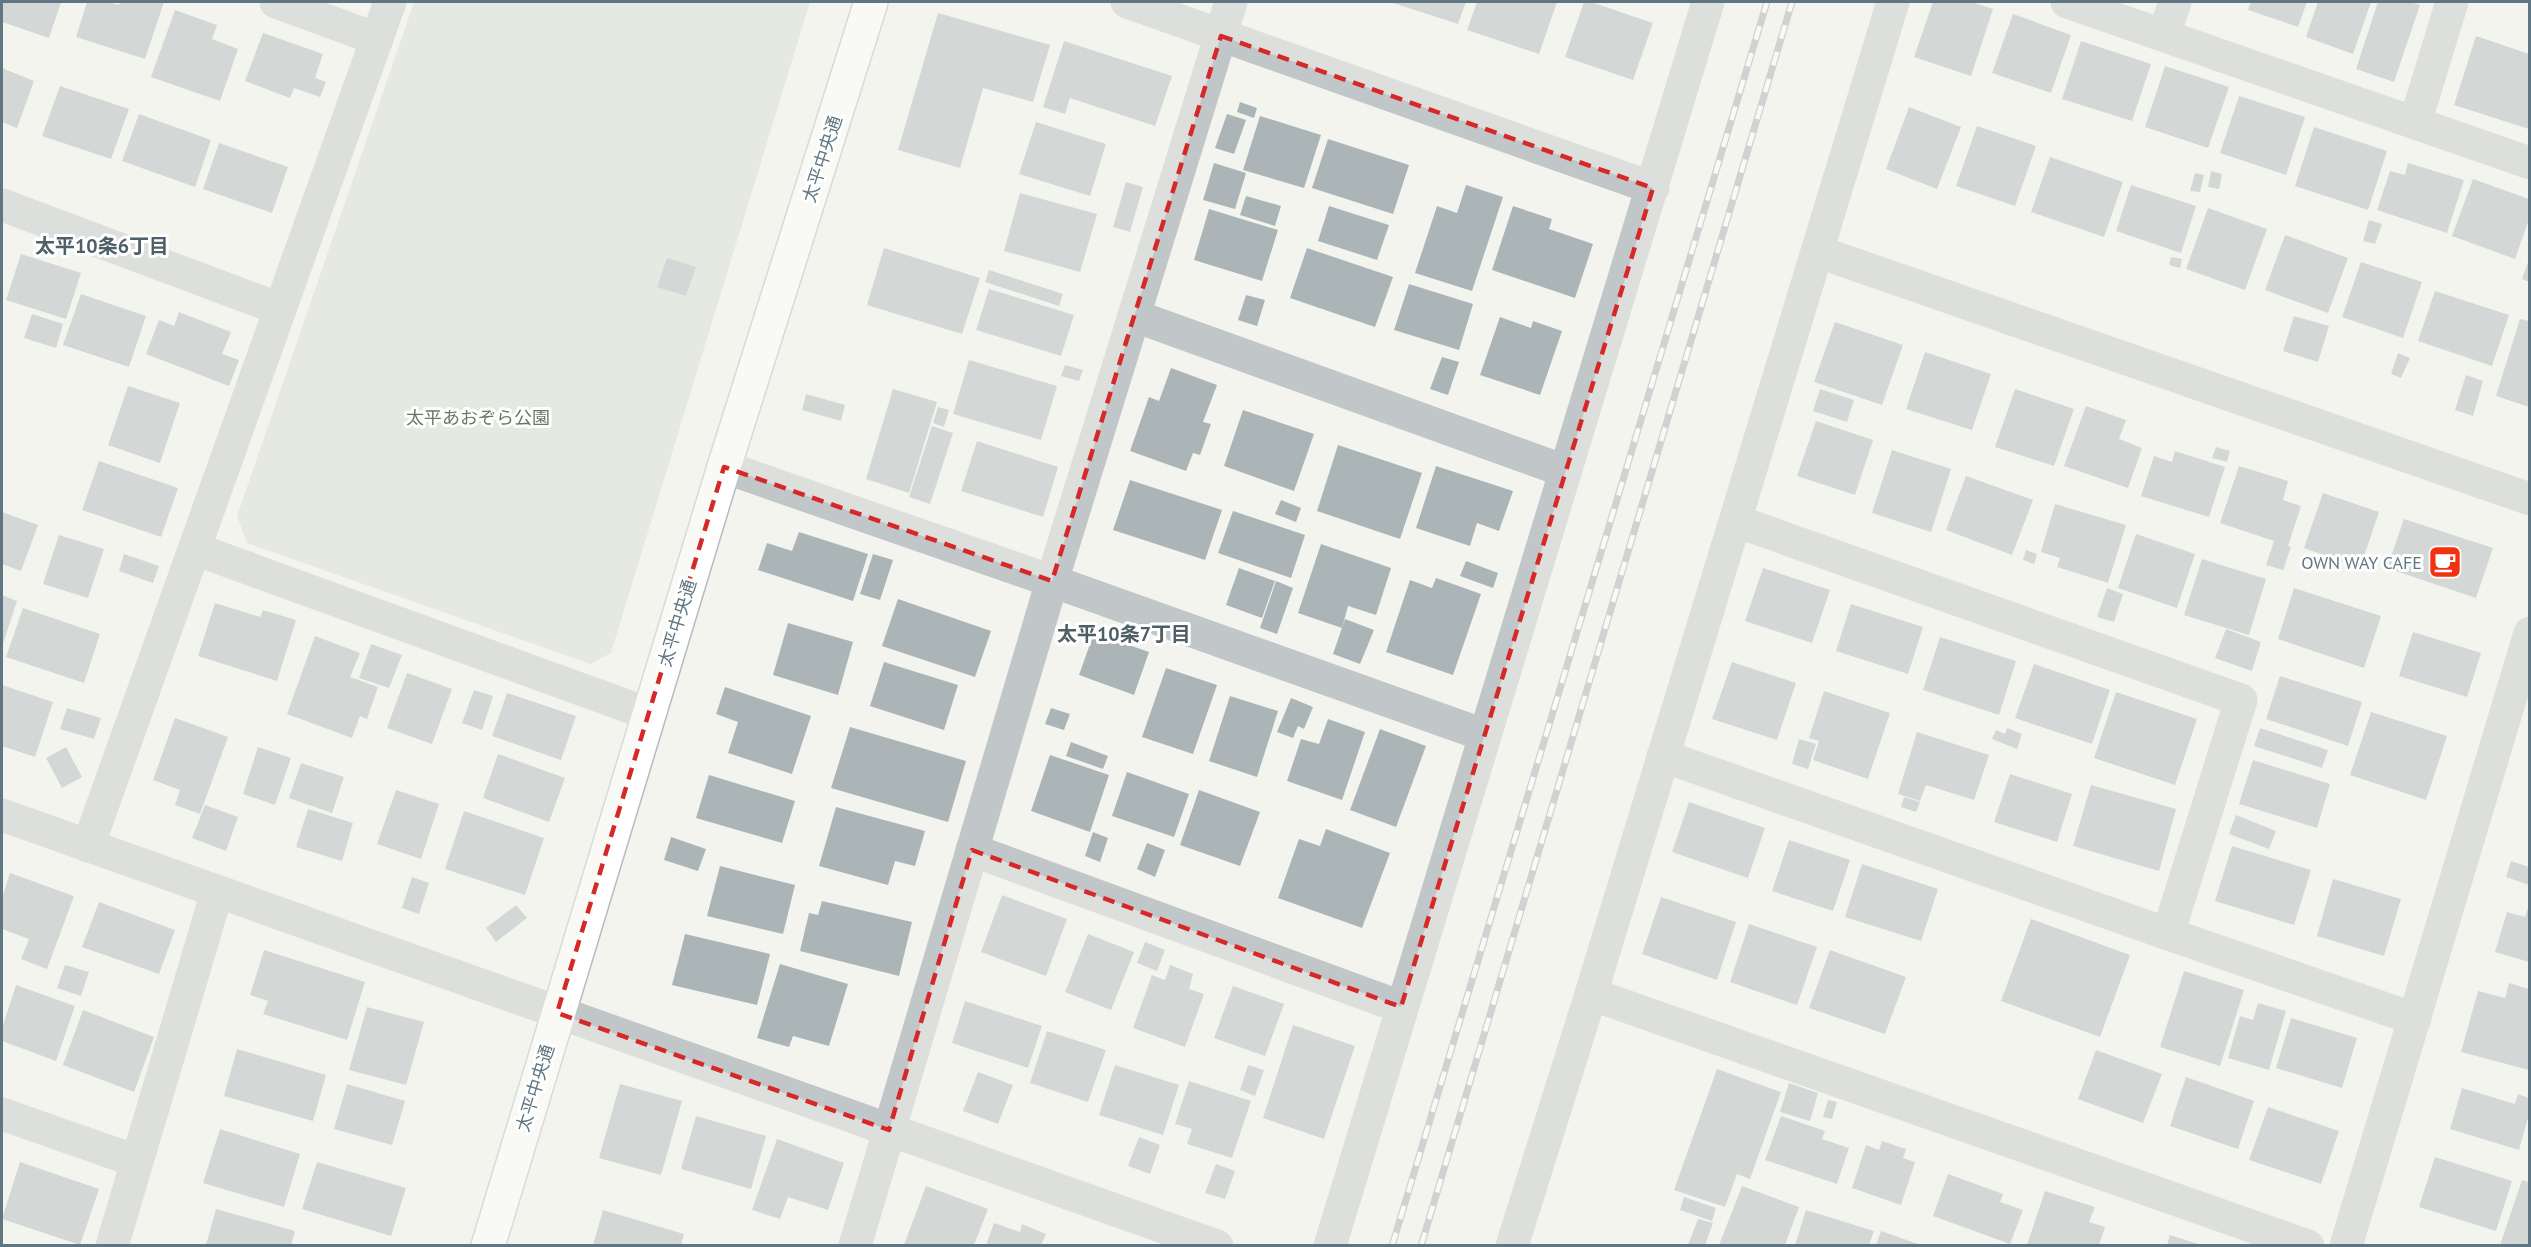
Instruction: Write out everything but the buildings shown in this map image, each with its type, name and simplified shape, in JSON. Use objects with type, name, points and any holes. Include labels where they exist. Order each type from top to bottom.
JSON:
[{"type":"street","points":[[276,2],[377,39]]},
{"type":"street","points":[[88,846],[390,2]]},
{"type":"street","name":"太平中央通","points":[[488,1245],[724,467],[871,2]]},
{"type":"street","points":[[1127,2],[1653,188]]},
{"type":"street","points":[[855,1245],[1052,580],[1231,2]]},
{"type":"street","points":[[1330,1245],[1708,2]]},
{"type":"street","points":[[1516,1244],[1663,756],[1819,252],[1893,2]]},
{"type":"street","points":[[2067,2],[2529,163]]},
{"type":"street","points":[[2164,35],[2175,2]]},
{"type":"street","points":[[2415,123],[2452,2]]},
{"type":"street","points":[[2,206],[280,309]]},
{"type":"street","points":[[1819,252],[2529,499]]},
{"type":"street","points":[[1135,316],[1564,471]]},
{"type":"street","points":[[724,467],[1052,580],[1484,735]]},
{"type":"street","points":[[1736,521],[2241,700],[2168,934]]},
{"type":"street","points":[[195,549],[649,714]]},
{"type":"street","points":[[2346,1245],[2529,633]]},
{"type":"street","points":[[1663,756],[2415,1019]]},
{"type":"street","points":[[2,815],[1217,1245]]},
{"type":"street","points":[[972,850],[1401,1007]]},
{"type":"street","points":[[112,1245],[217,892]]},
{"type":"street","points":[[1591,994],[2308,1245]]},
{"type":"street","points":[[2,1114],[136,1161]]},
{"type":"highlighted area","points":[[1221,36],[1653,188],[1401,1007],[972,850],[889,1130],[557,1013],[724,467],[1052,581]]},
{"type":"green space","name":"太平あおぞら公園","points":[[414,2],[810,2],[611,653],[590,664],[247,543],[237,516]]},
{"type":"railway","points":[[1392,1246],[1767,2]]},
{"type":"railway","points":[[1421,1246],[1792,2]]},
{"type":"place","name":"OWN WAY CAFE","points":[[2445,562]]},
{"type":"district","name":"太平10条6丁目","points":[[102,246]]},
{"type":"district","name":"太平10条7丁目","points":[[1124,634]]}]
